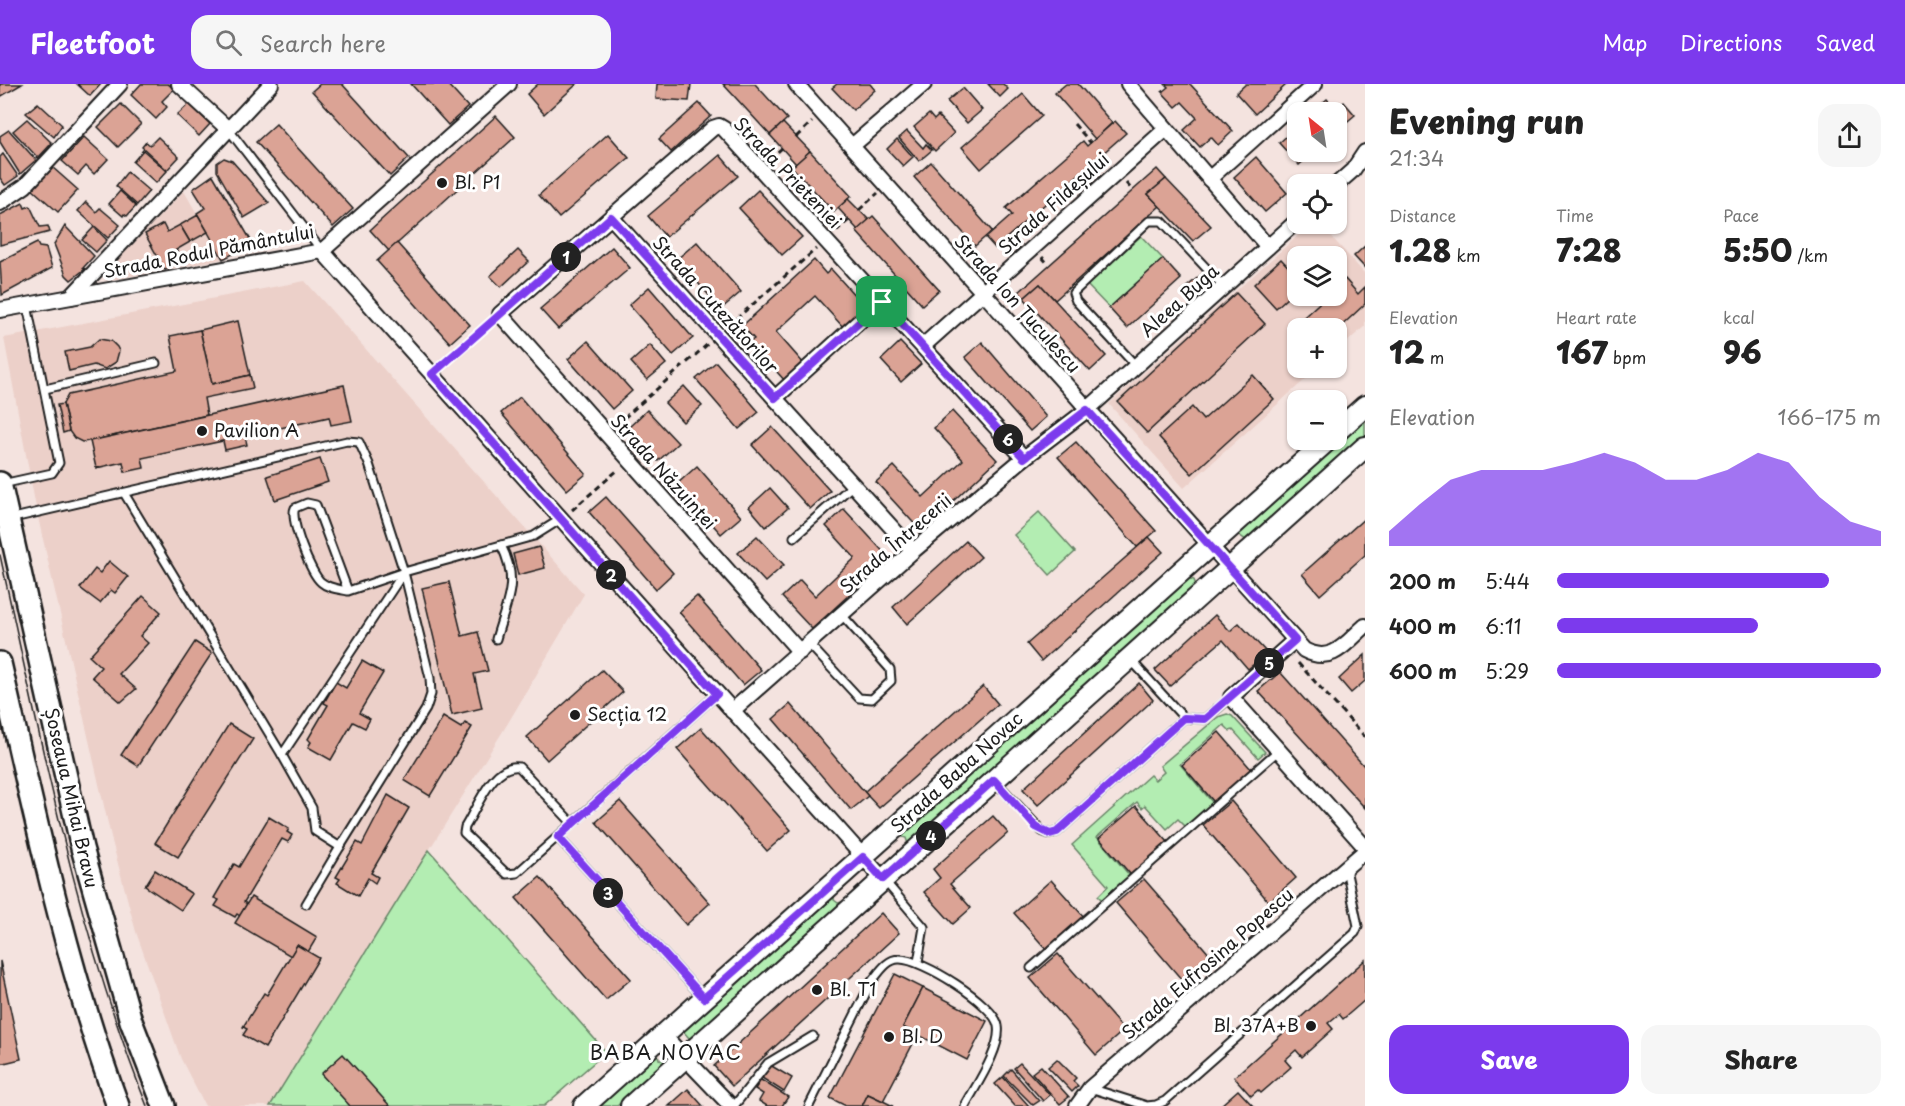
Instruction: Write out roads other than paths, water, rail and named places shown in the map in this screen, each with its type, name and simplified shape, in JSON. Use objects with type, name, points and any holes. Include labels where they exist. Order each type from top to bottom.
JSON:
[{"type":"main road","points":[[1347,422],[1365,406]]},
{"type":"main road","name":"Strada Baba Novac","points":[[631,1106],[1365,447]]},
{"type":"main road","name":"Strada Baba Novac","points":[[584,1106],[1317,450]]},
{"type":"main road","name":"Șoseaua Mihai Bravu","points":[[0,484],[101,921],[131,1021],[164,1106]]},
{"type":"main road","points":[[0,663],[3,691],[66,944],[118,1106]]},
{"type":"street","points":[[0,203],[25,186],[120,84]]},
{"type":"street","points":[[179,84],[229,130]]},
{"type":"street","points":[[70,297],[271,84]]},
{"type":"street","name":"Strada Rodul Pământului","points":[[0,310],[322,251],[509,84]]},
{"type":"street","name":"Strada Ion Țuculescu","points":[[796,84],[1230,569]]},
{"type":"street","points":[[902,84],[911,95]]},
{"type":"street","points":[[852,146],[924,84]]},
{"type":"street","points":[[1128,84],[1268,247]]},
{"type":"street","points":[[1209,179],[1315,84]]},
{"type":"street","name":"Strada Prieteniei","points":[[500,314],[719,126],[1024,458]]},
{"type":"street","name":"Strada Fildeșului","points":[[923,346],[1166,129]]},
{"type":"street","points":[[1347,175],[1364,159]]},
{"type":"street","name":"Strada Cutezătorilor","points":[[611,217],[913,551]]},
{"type":"street","name":"Aleea Buga","points":[[1087,410],[1287,230]]},
{"type":"street","points":[[322,251],[883,879]]},
{"type":"street","points":[[775,398],[882,302]]},
{"type":"street","name":"Strada Năzuinței","points":[[500,314],[629,460],[804,648]]},
{"type":"street","name":"Strada Întrecerii","points":[[732,711],[913,551],[1024,458],[1087,410]]},
{"type":"street","points":[[1230,569],[1290,644],[1312,655],[1334,654],[1363,633]]},
{"type":"street","points":[[1290,644],[1231,697],[1365,849]]},
{"type":"street","name":"Strada Eufrosina Popescu","points":[[1077,1106],[1090,1088],[1346,869],[1365,849]]},
{"type":"street","points":[[663,1035],[733,1106]]},
{"type":"lane","points":[[229,130],[322,251]]},
{"type":"lane","points":[[1136,366],[1076,301],[1073,293],[1149,221],[1162,221],[1224,287]]},
{"type":"lane","points":[[0,484],[47,475],[57,467],[59,456],[27,305]]},
{"type":"lane","points":[[45,389],[156,363]]},
{"type":"lane","points":[[7,520],[347,441],[360,442],[404,572],[430,678],[431,694],[426,709],[306,904]]},
{"type":"lane","points":[[794,537],[854,485]]},
{"type":"lane","points":[[124,493],[282,754],[312,808],[315,831],[340,847]]},
{"type":"lane","points":[[348,591],[316,506],[307,503],[295,508],[292,519],[316,576],[329,587],[348,591],[404,572],[534,536],[561,519]]},
{"type":"lane","points":[[496,639],[512,583],[511,565],[501,545]]},
{"type":"lane","points":[[282,754],[404,572]]},
{"type":"lane","points":[[804,648],[859,698],[872,699],[879,693],[891,681],[890,669],[842,615]]},
{"type":"lane","points":[[1130,659],[1184,718]]},
{"type":"lane","points":[[572,823],[519,766],[512,765],[498,774],[465,827],[464,833],[511,875],[517,873],[717,694]]},
{"type":"lane","points":[[994,780],[1042,831],[1050,834],[1057,832],[1184,718],[1205,719],[1231,697]]},
{"type":"lane","points":[[1031,968],[1279,750]]},
{"type":"lane","points":[[558,837],[704,998]]},
{"type":"lane","points":[[1090,1088],[1147,1106],[1156,1106],[1165,1101],[1355,933],[1358,926],[1346,869]]},
{"type":"lane","points":[[883,879],[924,927],[918,962]]},
{"type":"lane","points":[[809,1106],[872,981],[892,960],[918,962],[983,1003],[995,1015],[999,1027],[993,1052],[965,1106]]},
{"type":"lane","points":[[733,1106],[768,1063],[813,1036]]},
{"type":"tram line","points":[[0,555],[62,834],[80,903],[122,1039],[147,1106]]},
{"type":"place","name":"Bl. P1","points":[[442,183]]},
{"type":"place","name":"Pavilion A","points":[[202,431]]},
{"type":"place","name":"Secția 12","points":[[575,715]]},
{"type":"place","name":"Bl. T1","points":[[817,990]]},
{"type":"place","name":"Bl. 37A+B","points":[[1311,1026]]},
{"type":"place","name":"Bl. D","points":[[889,1037]]},
{"type":"district","name":"BABA NOVAC","points":[[666,1053]]}]
